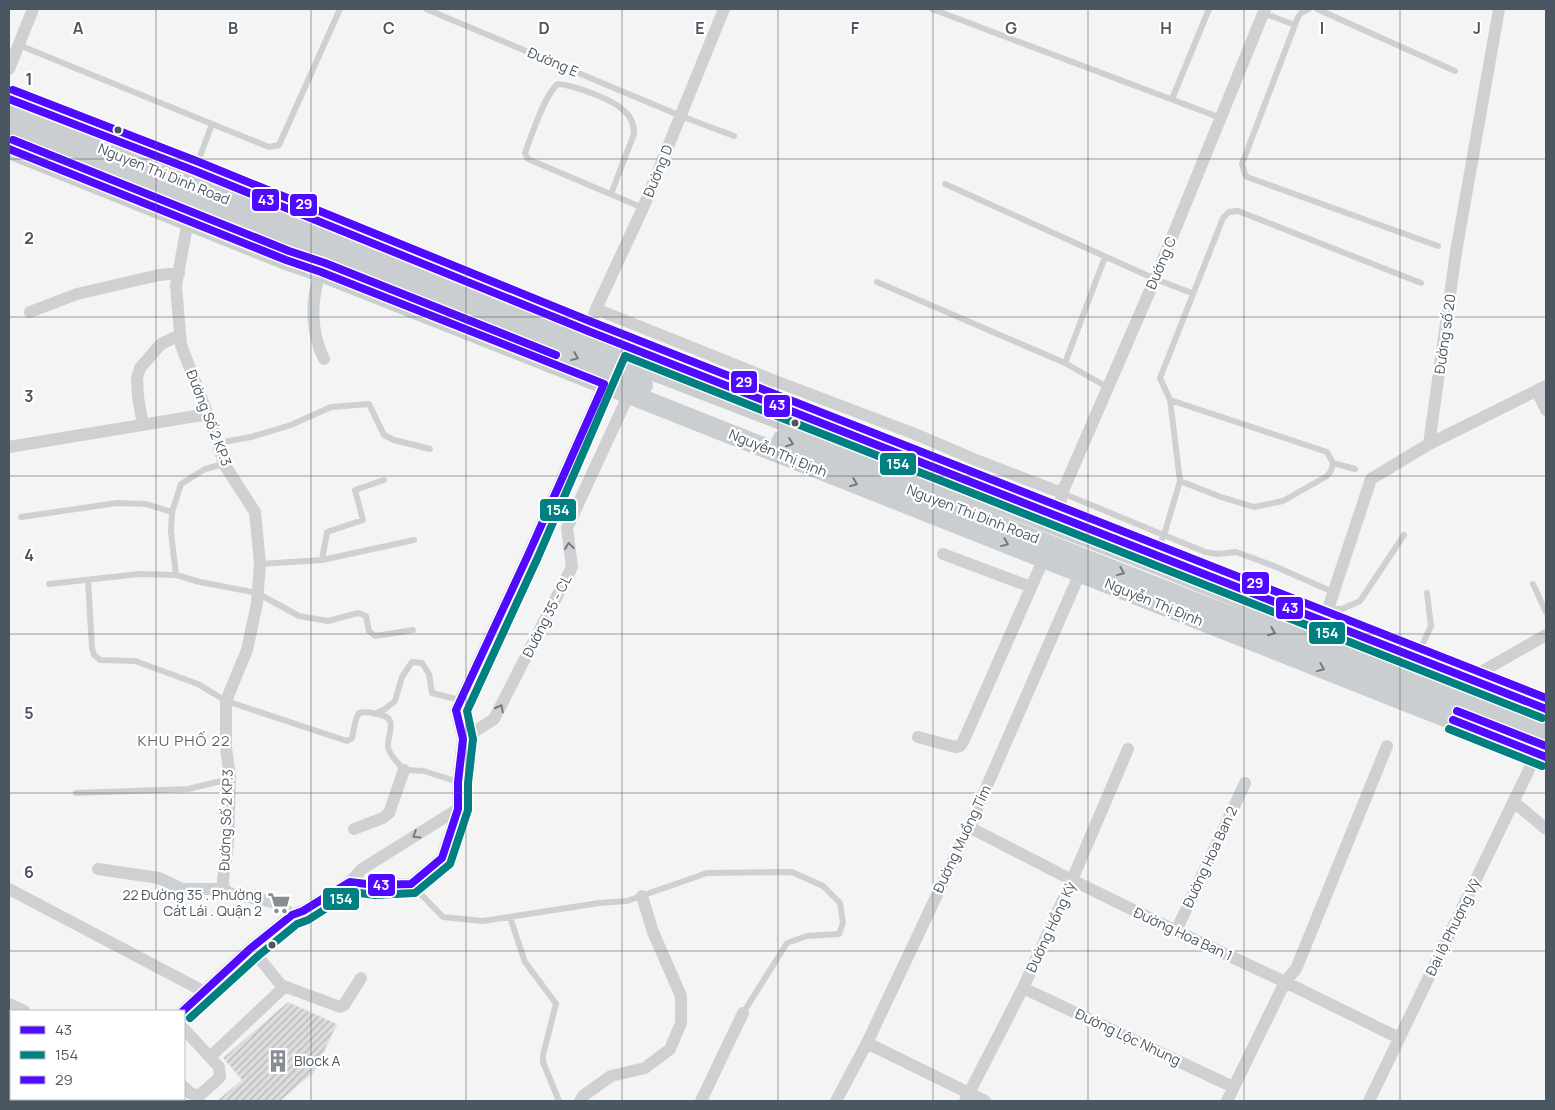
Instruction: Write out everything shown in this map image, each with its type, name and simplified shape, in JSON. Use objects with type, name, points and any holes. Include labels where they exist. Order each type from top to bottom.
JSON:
[{"type":"main road","points":[[9,99],[194,171],[588,331],[612,363],[638,374]]},
{"type":"main road","name":"Nguyen Thi Dinh Road","points":[[9,112],[612,363]]},
{"type":"main road","name":"Nguyen Thi Dinh Road","points":[[9,132],[192,212],[612,363]]},
{"type":"main road","points":[[9,149],[192,212],[286,260],[321,272],[612,363],[638,374],[761,398],[1095,536],[1323,620],[1416,658],[1464,684],[1546,709]]},
{"type":"main road","name":"Nguyen Thi Dinh Road","points":[[638,374],[1058,521]]},
{"type":"main road","name":"Nguyen Thi Dinh Road","points":[[638,374],[1046,551],[1543,750]]},
{"type":"main road","points":[[1046,551],[1058,521]]},
{"type":"main road","points":[[1083,566],[1095,536]]},
{"type":"main road","points":[[1323,620],[1546,723]]},
{"type":"street","points":[[9,69],[33,9]]},
{"type":"street","name":"Đường D","points":[[588,331],[596,309],[643,208],[724,9]]},
{"type":"street","name":"Đường số 20","points":[[1430,444],[1456,252],[1499,9]]},
{"type":"street","name":"Đường C","points":[[1058,521],[1062,493],[1155,279],[1264,11]]},
{"type":"street","name":"Đường Số 2 KP.3","points":[[192,212],[176,286],[181,345],[208,414],[224,464],[255,512],[260,564],[248,650],[226,702],[226,748],[230,779],[228,843],[223,880],[224,888],[229,893],[277,902],[292,915]]},
{"type":"street","points":[[321,272],[315,285],[313,304],[316,338],[324,359]]},
{"type":"street","points":[[30,312],[77,294],[159,275],[179,273]]},
{"type":"street","points":[[596,309],[1062,493]]},
{"type":"street","points":[[143,425],[137,378],[140,368],[161,344],[180,335]]},
{"type":"street","points":[[350,882],[375,885],[411,884],[442,858],[458,809],[458,782],[463,739],[456,710],[529,553],[612,363]]},
{"type":"street","name":"Đường 35 - CL","points":[[463,739],[494,719],[572,567],[567,528],[638,374]]},
{"type":"street","points":[[761,398],[770,379]]},
{"type":"street","points":[[1323,620],[1371,479],[1430,444],[1542,389],[1546,410]]},
{"type":"street","points":[[9,447],[208,414]]},
{"type":"street","points":[[918,737],[954,747],[960,746],[963,742],[1046,551]]},
{"type":"street","points":[[943,554],[1031,587]]},
{"type":"street","name":"Đường Muồng Tím","points":[[836,1101],[867,1043],[969,827],[1083,566]]},
{"type":"street","points":[[1464,684],[1546,635]]},
{"type":"street","points":[[1227,1101],[1285,982],[1296,969],[1387,746]]},
{"type":"street","name":"Đường Hồng Kỳ","points":[[967,1097],[1023,988],[1128,749]]},
{"type":"street","name":"Đại lộ Phượng Vỹ","points":[[1369,1101],[1514,802],[1543,750]]},
{"type":"street","points":[[354,830],[383,818],[390,813],[404,770]]},
{"type":"street","name":"Đường Hoa Ban 2","points":[[1176,931],[1245,783]]},
{"type":"street","points":[[1514,802],[1546,828]]},
{"type":"street","points":[[184,1010],[251,948],[292,915],[303,911],[350,882],[362,869],[458,809]]},
{"type":"street","name":"Đường Hoa Ban 1","points":[[969,827],[1072,880],[1399,1038]]},
{"type":"street","points":[[98,869],[159,878],[182,890],[224,888]]},
{"type":"street","points":[[9,889],[203,991]]},
{"type":"street","points":[[580,1101],[583,1096],[611,1076],[645,1068],[670,1049],[680,1023],[681,996],[653,932],[642,896]]},
{"type":"street","points":[[251,948],[281,985],[340,1007],[344,1005],[361,978]]},
{"type":"street","points":[[210,1057],[281,990],[281,985]]},
{"type":"street","name":"Đường Lộc Nhung","points":[[1023,988],[1234,1087]]},
{"type":"street","points":[[9,1004],[22,1010]]},
{"type":"street","points":[[701,1101],[743,1013]]},
{"type":"street","points":[[185,1030],[219,1067],[220,1077],[199,1096],[190,1094],[185,1088]]},
{"type":"street","points":[[867,1043],[967,1097],[985,1101]]},
{"type":"lane","points":[[18,45],[269,146],[279,145],[340,9]]},
{"type":"lane","name":"Đường E","points":[[426,9],[680,116],[734,136]]},
{"type":"lane","points":[[932,9],[1220,118]]},
{"type":"lane","points":[[1172,99],[1209,9]]},
{"type":"lane","points":[[1309,9],[1300,13],[1295,25],[1242,164],[1244,174],[1247,177],[1438,246]]},
{"type":"lane","points":[[1317,9],[1455,71]]},
{"type":"lane","points":[[1264,11],[1295,25]]},
{"type":"lane","points":[[611,194],[634,134],[634,126],[624,110],[609,100],[558,84],[553,87],[530,138],[525,153],[528,160],[643,208]]},
{"type":"lane","points":[[194,171],[212,124]]},
{"type":"lane","points":[[945,184],[1155,279],[1192,293]]},
{"type":"lane","points":[[1153,558],[1164,535],[1180,481],[1170,400],[1160,378],[1223,218],[1230,212],[1238,211],[1421,283]]},
{"type":"lane","points":[[1065,363],[1105,256]]},
{"type":"lane","points":[[876,282],[1065,363],[1107,387]]},
{"type":"lane","points":[[1170,400],[1327,452],[1333,463],[1331,471],[1327,476],[1283,501],[1254,507],[1221,497],[1180,481]]},
{"type":"lane","points":[[218,443],[251,437],[291,425],[331,407],[369,404],[384,435],[394,440],[430,449]]},
{"type":"lane","points":[[1333,463],[1355,470]]},
{"type":"lane","points":[[176,575],[171,532],[172,512],[180,484],[204,469],[224,464]]},
{"type":"lane","points":[[322,560],[327,532],[363,520],[355,490],[384,480]]},
{"type":"lane","points":[[1062,493],[1205,552],[1218,554],[1236,552],[1274,566],[1333,592]]},
{"type":"lane","points":[[22,517],[117,503],[146,504],[172,512]]},
{"type":"lane","points":[[1323,620],[1360,602],[1404,535]]},
{"type":"lane","points":[[260,564],[322,560],[414,540]]},
{"type":"lane","points":[[49,584],[139,574],[176,575],[200,582],[257,593],[299,616],[328,621],[358,613],[366,616],[369,631],[375,636],[413,630]]},
{"type":"lane","points":[[88,580],[94,655],[100,660],[135,661],[198,684],[226,702],[347,741],[352,738],[359,713],[384,715],[391,723],[388,747],[390,753],[404,770],[424,771],[458,782]]},
{"type":"lane","points":[[1533,584],[1546,612]]},
{"type":"lane","points":[[1416,658],[1431,626],[1427,593]]},
{"type":"lane","points":[[375,714],[395,701],[402,677],[412,662],[422,663],[429,674],[432,693],[460,700]]},
{"type":"lane","points":[[76,793],[188,789],[230,779]]},
{"type":"lane","points":[[411,884],[443,917],[483,921],[599,903],[627,901],[707,873],[792,872],[823,886],[840,903],[843,923],[839,934],[807,936],[787,943],[743,1013]]},
{"type":"lane","points":[[510,917],[525,962],[556,1004],[543,1055],[543,1062],[559,1101]]},
{"type":"building","points":[[288,1002],[337,1024],[315,1071],[280,1101],[217,1101],[242,1080],[223,1058]]},
{"type":"transit line","name":"29","points":[[13,90],[199,162],[592,322],[1546,698]]},
{"type":"transit line","name":"43","points":[[9,99],[195,171],[588,331],[1546,709]]},
{"type":"transit line","name":"29","points":[[13,140],[289,251],[325,263],[556,355]]},
{"type":"transit line","name":"43","points":[[9,149],[604,384],[529,553],[456,710],[463,739],[458,782],[458,809],[442,858],[411,884],[375,885],[350,882],[303,911],[292,915],[251,948],[184,1010]]},
{"type":"transit line","name":"154","points":[[190,1018],[258,956],[297,924],[308,920],[352,892],[375,895],[415,893],[450,864],[468,810],[468,783],[473,739],[467,711],[538,557],[625,356],[1542,718]]},
{"type":"transit line","name":"29","points":[[1457,711],[1546,746]]},
{"type":"transit line","name":"43","points":[[1453,720],[1546,757]]},
{"type":"transit line","name":"154","points":[[1449,729],[1542,766]]},
{"type":"place","name":"22 Đường 35 . Phường Cát Lái . Quận 2","points":[[279,903]]},
{"type":"place","name":"Block A","points":[[278,1061]]},
{"type":"district","name":"KHU PHỐ 22","points":[[184,741]]}]
